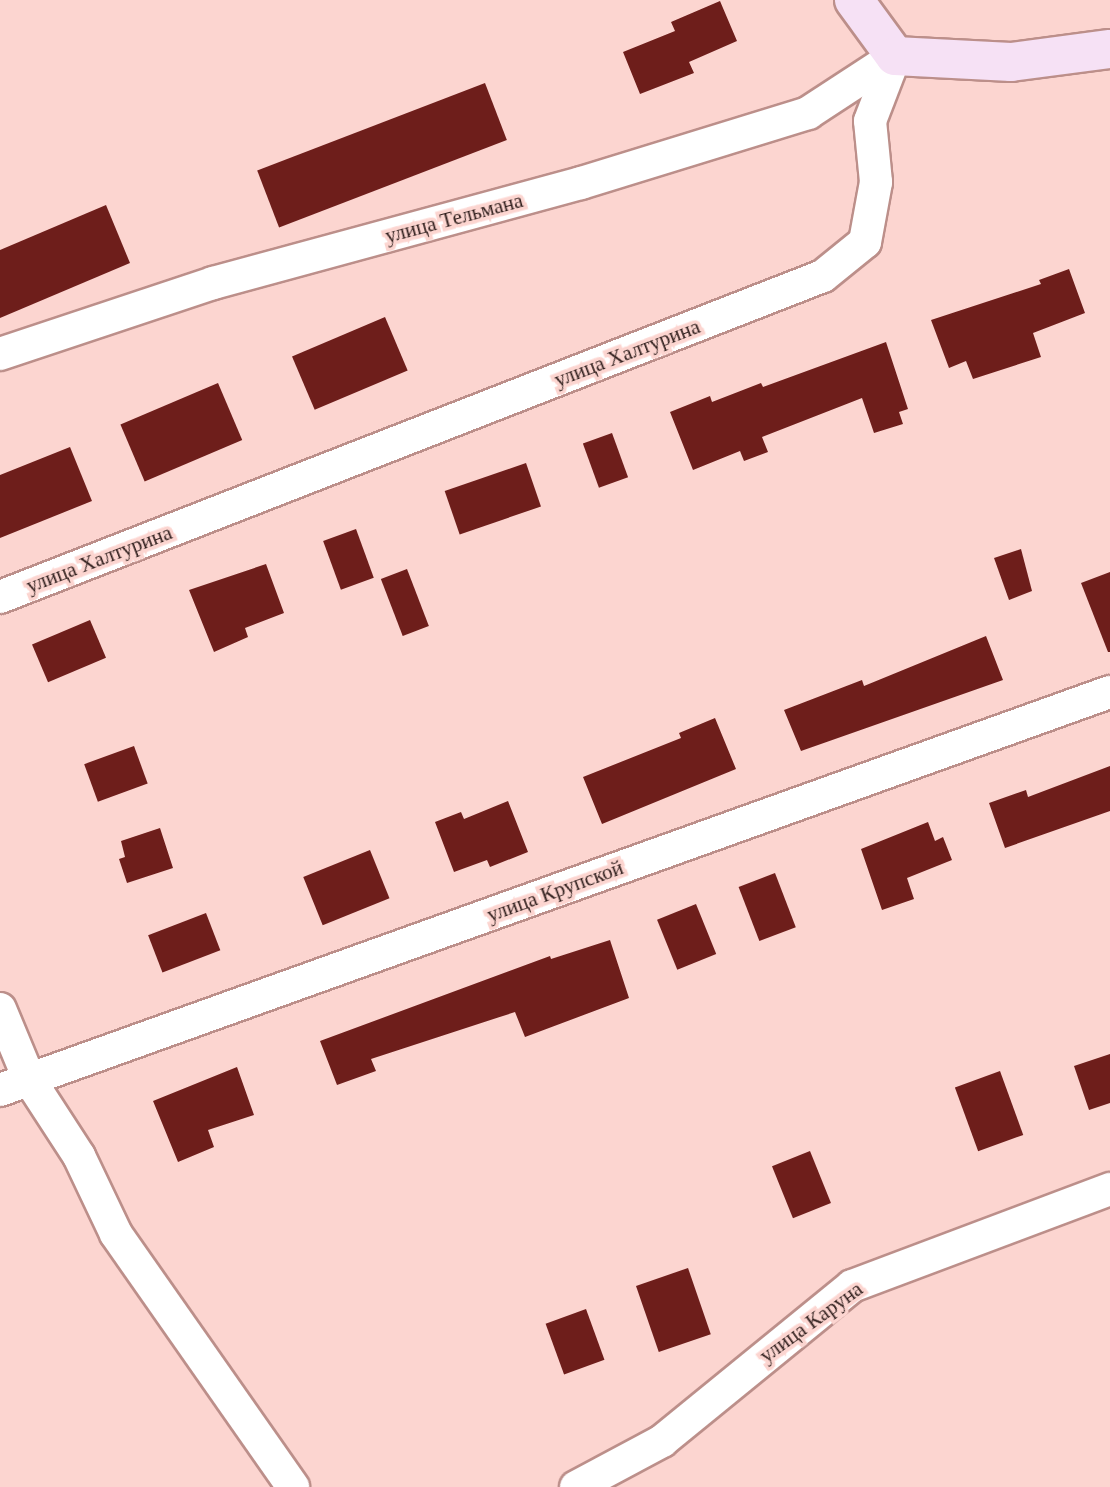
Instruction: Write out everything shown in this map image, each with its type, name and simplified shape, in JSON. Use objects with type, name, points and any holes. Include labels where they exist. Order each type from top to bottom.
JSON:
[{"type":"main road","points":[[854,0],[895,56],[1011,62],[1110,49]]},
{"type":"street","name":"улица Тельмана","points":[[0,354],[213,283],[581,183],[808,113],[895,56]]},
{"type":"street","name":"улица Халтурина","points":[[0,597],[823,276],[865,242],[876,182],[870,121],[895,56]]},
{"type":"street","name":"улица Крупской","points":[[0,1090],[1110,692]]},
{"type":"street","points":[[0,1009],[29,1079],[79,1156],[116,1234],[293,1487]]},
{"type":"street","name":"улица Каруна","points":[[576,1487],[662,1441],[852,1286],[1110,1189]]},
{"type":"building","points":[[720,1],[737,41],[689,62],[694,73],[640,94],[623,52],[675,31],[671,22]]},
{"type":"building","points":[[485,83],[507,140],[279,227],[257,170]]},
{"type":"building","points":[[106,205],[130,263],[0,318],[0,250]]},
{"type":"building","points":[[1069,269],[1085,313],[1033,333],[1041,357],[973,379],[966,361],[949,368],[931,320],[1041,284],[1039,280]]},
{"type":"building","points":[[385,317],[408,370],[315,410],[292,356]]},
{"type":"building","points":[[886,342],[908,409],[899,412],[903,424],[874,433],[862,398],[762,437],[768,452],[744,461],[740,451],[693,470],[670,412],[710,396],[712,402],[761,383],[763,387]]},
{"type":"building","points":[[218,383],[242,440],[145,481],[120,424]]},
{"type":"building","points":[[612,433],[628,477],[599,488],[583,444]]},
{"type":"building","points":[[70,447],[92,501],[0,538],[0,475]]},
{"type":"building","points":[[526,463],[541,506],[460,534],[445,491]]},
{"type":"building","points":[[356,529],[374,578],[341,590],[323,541]]},
{"type":"building","points":[[1021,549],[1032,591],[1009,600],[994,558]]},
{"type":"building","points":[[266,564],[284,613],[245,628],[248,637],[214,652],[189,590]]},
{"type":"building","points":[[407,569],[429,626],[403,636],[381,579]]},
{"type":"building","points":[[1110,572],[1110,652],[1108,652],[1081,583]]},
{"type":"building","points":[[90,620],[106,658],[48,682],[32,645]]},
{"type":"building","points":[[986,636],[1003,680],[801,751],[784,710],[862,680],[864,686]]},
{"type":"building","points":[[715,718],[736,769],[602,824],[583,777],[681,738],[679,733]]},
{"type":"building","points":[[134,746],[148,784],[98,802],[84,764]]},
{"type":"building","points":[[1110,766],[1110,811],[1005,848],[989,803],[1026,790],[1028,797]]},
{"type":"building","points":[[508,801],[528,852],[490,867],[487,860],[454,872],[435,822],[461,812],[464,819]]},
{"type":"building","points":[[928,822],[935,841],[943,837],[952,860],[907,878],[914,899],[882,910],[861,849]]},
{"type":"building","points":[[160,828],[173,868],[127,883],[119,859],[125,857],[121,841]]},
{"type":"building","points":[[370,850],[389,898],[323,925],[303,877]]},
{"type":"building","points":[[775,873],[796,927],[759,941],[739,887]]},
{"type":"building","points":[[696,904],[716,954],[677,970],[657,920]]},
{"type":"building","points":[[206,913],[220,950],[162,973],[148,935]]},
{"type":"building","points":[[610,940],[629,998],[525,1037],[515,1012],[371,1059],[376,1071],[337,1085],[320,1041],[550,956],[551,959]]},
{"type":"building","points":[[1110,1054],[1110,1103],[1089,1110],[1074,1066]]},
{"type":"building","points":[[237,1067],[254,1115],[208,1130],[214,1147],[178,1162],[153,1101]]},
{"type":"building","points":[[1000,1071],[1023,1135],[978,1151],[955,1087]]},
{"type":"building","points":[[810,1151],[831,1203],[793,1218],[772,1166]]},
{"type":"building","points":[[688,1268],[711,1334],[659,1352],[636,1286]]},
{"type":"building","points":[[586,1309],[604,1360],[564,1374],[546,1324]]}]
